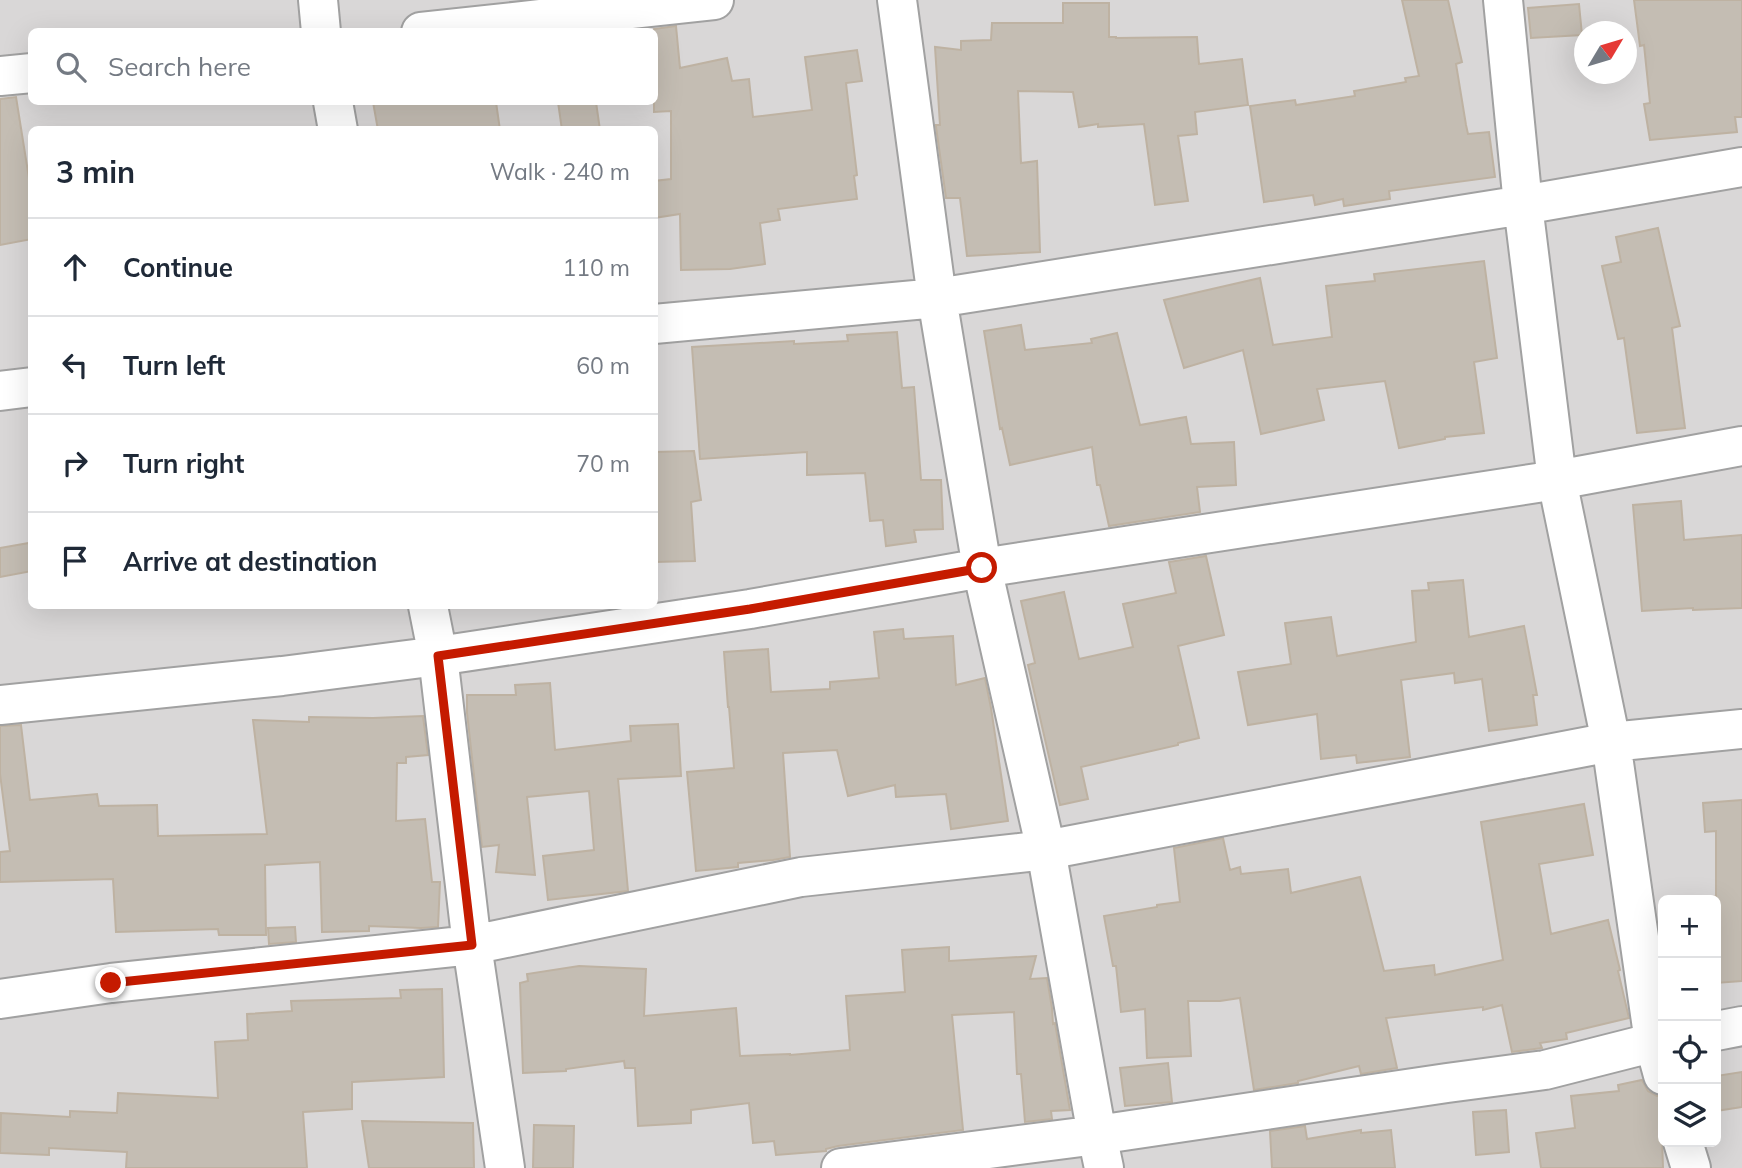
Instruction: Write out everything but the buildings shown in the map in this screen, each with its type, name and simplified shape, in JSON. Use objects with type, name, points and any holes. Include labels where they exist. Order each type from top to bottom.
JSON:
[{"type":"street","points":[[318,0],[321,28]]},
{"type":"street","points":[[458,28],[714,0]]},
{"type":"street","points":[[897,0],[937,298],[982,568],[1046,850],[1101,1151]]},
{"type":"street","points":[[1503,0],[1523,205],[1557,480],[1611,742],[1658,1039]]},
{"type":"street","points":[[0,76],[28,73]]},
{"type":"street","points":[[334,105],[337,126]]},
{"type":"street","points":[[658,324],[937,298],[1523,205],[1742,167]]},
{"type":"street","points":[[0,391],[28,388]]},
{"type":"street","points":[[0,705],[282,677],[438,656],[750,609],[982,568],[1557,480],[1742,446]]},
{"type":"street","points":[[429,609],[438,656],[472,945],[505,1168]]},
{"type":"street","points":[[0,999],[124,982],[472,945],[801,877],[1046,850],[1611,742],[1742,729]]},
{"type":"street","points":[[1721,1030],[1742,1026]]},
{"type":"street","points":[[841,1168],[1101,1151],[1434,1085],[1658,1052]]},
{"type":"street","points":[[1685,1147],[1691,1168]]},
{"type":"shaded area","points":[[0,0],[1742,0],[1742,1168],[0,1168]]},
{"type":"route","points":[[111,983],[472,945],[438,656],[750,609],[982,568]]}]
